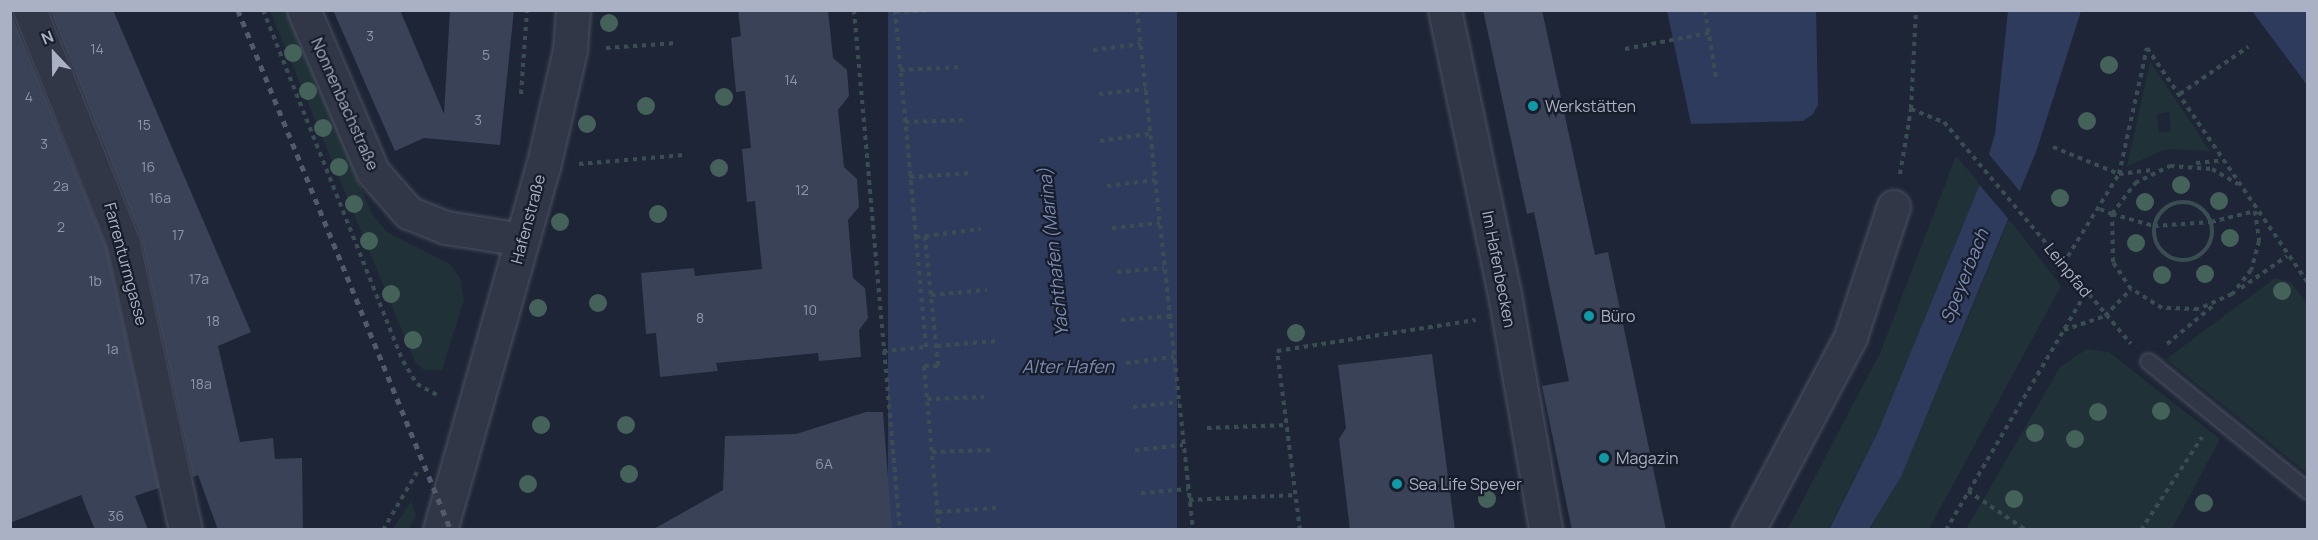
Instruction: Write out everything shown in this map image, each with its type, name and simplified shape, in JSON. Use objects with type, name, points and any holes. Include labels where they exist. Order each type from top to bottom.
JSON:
[{"type":"street","name":"Farrenturmgasse","points":[[30,10],[124,244],[186,530]]},
{"type":"street","name":"Nonnenbachstraße","points":[[304,10],[373,172],[409,213],[432,225],[523,240]]},
{"type":"street","name":"Hafenstraße","points":[[440,530],[543,167],[570,50],[573,10]]},
{"type":"street","name":"Im Hafenbecken","points":[[1445,10],[1509,315],[1546,530]]},
{"type":"street","points":[[1749,530],[1851,337],[1894,207]]},
{"type":"lane","points":[[2148,361],[2307,491]]},
{"type":"path","points":[[263,10],[403,361],[417,384],[446,399]]},
{"type":"path","points":[[854,10],[900,530]]},
{"type":"path","points":[[883,351],[926,347],[895,11],[940,10]]},
{"type":"path","points":[[1137,10],[1193,530]]},
{"type":"path","points":[[1705,10],[1716,78]]},
{"type":"path","points":[[1894,207],[1911,109],[1916,10]]},
{"type":"path","points":[[1625,49],[1709,33]]},
{"type":"path","points":[[1093,50],[1141,44]]},
{"type":"path","points":[[2180,94],[2248,47]]},
{"type":"path","points":[[2063,264],[2100,209],[2119,174],[2147,48],[2180,94],[2255,211],[2307,283]]},
{"type":"path","points":[[900,70],[962,67]]},
{"type":"path","points":[[1099,94],[1146,90]]},
{"type":"path","name":"Leinpfad","points":[[1911,109],[1944,122],[2044,239],[2105,316],[2148,361]]},
{"type":"path","points":[[905,122],[967,120]]},
{"type":"path","points":[[1100,141],[1150,134]]},
{"type":"path","points":[[2053,147],[2119,174],[2223,160]]},
{"type":"path","points":[[543,167],[685,154]]},
{"type":"path","points":[[2184,165],[2212,169],[2238,184]]},
{"type":"path","points":[[2157,170],[2135,183],[2112,214],[2113,262],[2131,289],[2162,308],[2189,310],[2216,304]]},
{"type":"path","points":[[910,177],[972,173]]},
{"type":"path","points":[[1107,186],[1155,180]]},
{"type":"path","points":[[2185,202],[2201,208],[2211,222],[2207,248],[2185,261],[2161,251],[2154,226],[2168,206],[2185,202]]},
{"type":"path","points":[[2100,209],[2154,226],[2211,222],[2255,211]]},
{"type":"path","points":[[2232,294],[2256,256],[2255,211]]},
{"type":"path","points":[[1112,228],[1160,223]]},
{"type":"path","points":[[915,237],[981,229]]},
{"type":"path","points":[[926,236],[938,366],[924,366],[939,530]]},
{"type":"path","points":[[2148,361],[2216,304],[2287,256]]},
{"type":"path","points":[[1117,272],[1164,268]]},
{"type":"path","points":[[2063,330],[2105,316],[2131,289]]},
{"type":"path","points":[[931,295],[987,290]]},
{"type":"path","points":[[1946,530],[2086,292]]},
{"type":"path","points":[[1300,530],[1277,351],[1509,315]]},
{"type":"path","points":[[1121,320],[1170,316]]},
{"type":"path","points":[[936,346],[996,340]]},
{"type":"path","points":[[1126,363],[1174,357]]},
{"type":"path","points":[[927,399],[984,397]]},
{"type":"path","points":[[1133,407],[1179,402]]},
{"type":"path","points":[[2141,530],[2215,417]]},
{"type":"path","points":[[1207,428],[1287,425]]},
{"type":"path","points":[[1135,450],[1184,445]]},
{"type":"path","points":[[932,452],[991,450]]},
{"type":"path","points":[[384,530],[423,460]]},
{"type":"path","points":[[1141,493],[1188,489]]},
{"type":"path","points":[[1968,491],[2026,530]]},
{"type":"path","points":[[1189,500],[1296,495]]},
{"type":"path","points":[[938,512],[996,508]]},
{"type":"shaded area","points":[[270,11],[289,11],[372,214],[387,232],[450,264],[460,278],[464,300],[442,370],[424,370],[415,362]]},
{"type":"shaded area","points":[[2150,62],[2210,151],[2167,149],[2127,166]],"holes":[[[2169,112],[2171,131],[2159,132],[2157,114]]]},
{"type":"shaded area","points":[[1956,156],[1980,184],[1877,434],[1829,529],[1787,530],[1880,353]]},
{"type":"shaded area","points":[[2009,219],[2061,286],[1929,529],[1869,530],[1901,477]]},
{"type":"shaded area","points":[[2275,278],[2291,282],[2307,304],[2307,473],[2166,359]]},
{"type":"shaded area","points":[[2087,349],[2109,352],[2220,439],[2172,529],[1966,529],[2060,367]]},
{"type":"shaded area","points":[[411,501],[416,515],[409,529],[393,529]]},
{"type":"water","name":"Alter Hafen","points":[[888,11],[1177,11],[1177,530],[888,530]]},
{"type":"water","points":[[1667,11],[1816,11],[1818,105],[1813,114],[1803,121],[1691,124]]},
{"type":"water","name":"Speyerbach","points":[[2008,11],[2081,11],[2036,152],[1901,477],[1869,529],[1829,530],[1877,434],[1980,184],[1995,134]]},
{"type":"water","points":[[2252,11],[2307,11],[2307,85]]},
{"type":"pier","points":[[1987,152],[2022,194],[2011,222],[1977,182]]},
{"type":"building","points":[[10,10],[107,249],[159,488],[135,496],[148,530],[95,530],[81,495],[10,523]]},
{"type":"building","points":[[50,10],[113,10],[251,332],[218,346],[240,442],[273,438],[275,459],[302,458],[303,530],[218,530],[198,475],[193,477],[141,237]]},
{"type":"building","points":[[333,10],[400,10],[444,114],[450,10],[514,10],[500,145],[424,138],[395,151]]},
{"type":"building","points":[[738,10],[828,10],[833,58],[847,70],[849,96],[838,110],[844,167],[857,179],[859,207],[848,220],[853,278],[865,288],[868,318],[859,330],[861,357],[819,361],[818,353],[716,363],[718,371],[660,377],[656,333],[646,334],[641,273],[694,268],[695,276],[762,269],[755,201],[747,202],[742,149],[751,148],[745,91],[736,92],[731,38],[741,36]]},
{"type":"building","points":[[1483,10],[1542,10],[1595,255],[1608,252],[1666,530],[1572,530],[1542,386],[1569,381],[1534,212],[1527,214]]},
{"type":"building","name":"Sea Life Speyer","points":[[1432,354],[1455,530],[1350,530],[1339,439],[1346,428],[1338,365]]},
{"type":"building","points":[[866,412],[883,412],[892,530],[652,530],[723,490],[725,436],[796,434]]},
{"type":"railway","points":[[238,10],[451,530]]},
{"type":"place","name":"Werkstätten","points":[[1533,106]]},
{"type":"place","name":"Büro","points":[[1589,316]]},
{"type":"place","name":"Magazin","points":[[1604,458]]},
{"type":"place","name":"Sea Life Speyer","points":[[1397,484]]},
{"type":"water label","name":"Yachthafen (Marina)","points":[[1053,252]]}]
